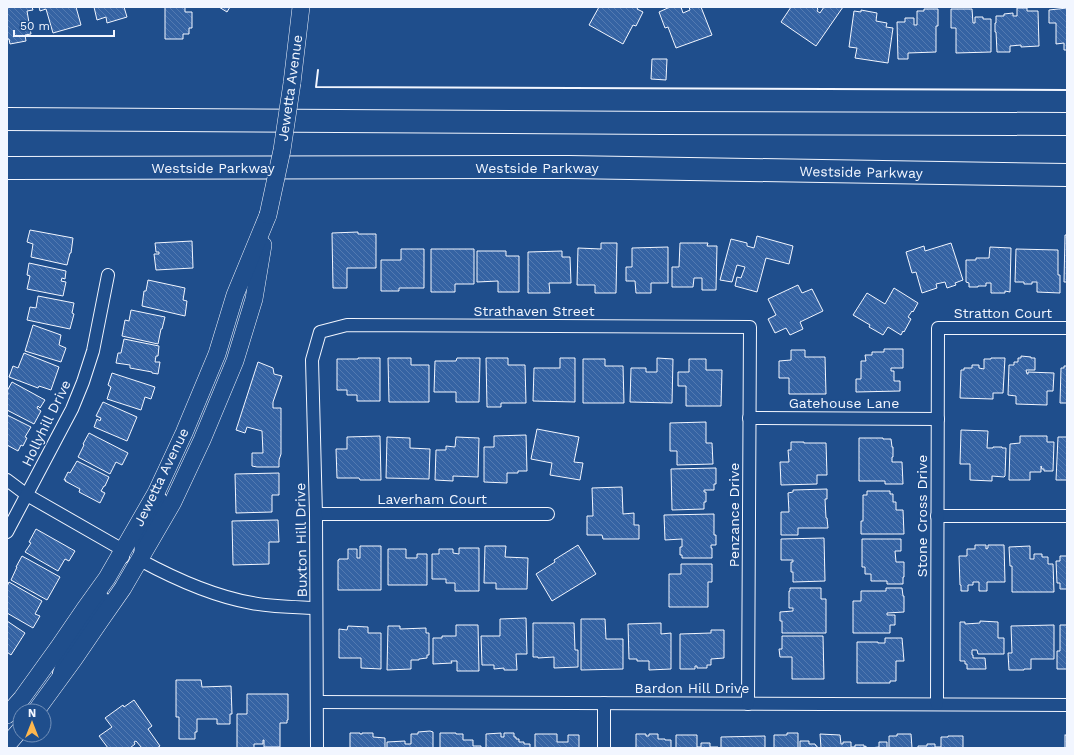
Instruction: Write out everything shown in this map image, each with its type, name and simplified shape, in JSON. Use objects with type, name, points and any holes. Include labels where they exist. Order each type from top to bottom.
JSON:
[{"type":"highway","points":[[7,119],[1067,124]]},
{"type":"highway","name":"Westside Parkway","points":[[7,168],[569,167],[1067,175]]},
{"type":"street","name":"Jewetta Avenue","points":[[42,703],[123,588],[174,502],[235,361],[254,299],[268,215],[276,183],[292,83],[301,7]]},
{"type":"street","name":"Jewetta Avenue","points":[[7,715],[22,698],[107,578],[156,493],[217,354],[235,295],[268,215]]},
{"type":"street","name":"Hollyhill Drive","points":[[7,532],[72,409],[84,382],[108,275]]},
{"type":"street","name":"Strathaven Street","points":[[320,332],[347,325],[750,327]]},
{"type":"street","name":"Penzance Drive","points":[[748,704],[750,327]]},
{"type":"street","name":"Stratton Court","points":[[938,328],[1067,328]]},
{"type":"street","name":"Stone Cross Drive","points":[[937,704],[938,328]]},
{"type":"street","name":"Buxton Hill Drive","points":[[317,748],[316,514],[312,360],[320,332]]},
{"type":"street","points":[[191,416],[188,445],[141,541],[140,560],[190,585],[221,596],[252,603],[283,607],[316,608]]},
{"type":"street","name":"Gatehouse Lane","points":[[749,418],[938,419]]},
{"type":"street","points":[[7,480],[27,495],[123,550],[122,569],[67,652],[55,686]]},
{"type":"street","name":"Laverham Court","points":[[316,514],[548,514]]},
{"type":"street","points":[[937,516],[1067,516]]},
{"type":"street","name":"Bardon Hill Drive","points":[[317,702],[1067,705]]},
{"type":"street","points":[[604,703],[604,748]]},
{"type":"building","points":[[7,7],[32,7],[33,10],[27,11],[31,34],[25,35],[26,41],[10,44],[9,39],[7,39]]},
{"type":"building","points":[[39,7],[76,7],[81,25],[53,33],[46,9],[40,11]]},
{"type":"building","points":[[94,7],[124,7],[127,17],[107,23],[106,17],[97,20]]},
{"type":"building","points":[[165,7],[185,7],[185,12],[192,12],[192,28],[189,28],[189,34],[183,34],[183,39],[165,39]]},
{"type":"building","points":[[219,7],[230,7],[227,12]]},
{"type":"building","points":[[599,7],[638,7],[637,9],[643,12],[636,26],[633,25],[623,44],[589,25]]},
{"type":"building","points":[[670,7],[681,7],[683,13],[690,10],[689,7],[701,7],[712,35],[676,48],[668,27],[665,28],[659,12]]},
{"type":"building","points":[[791,7],[816,7],[818,9],[817,11],[820,13],[824,7],[843,7],[816,46],[781,22]]},
{"type":"building","points":[[1017,8],[1027,8],[1027,11],[1038,11],[1039,46],[1010,46],[1010,52],[997,52],[995,32],[996,16],[1004,16],[1004,14],[1013,13],[1013,16],[1017,16]]},
{"type":"building","points":[[1067,8],[1067,50],[1064,50],[1064,43],[1056,44],[1056,23],[1049,23],[1049,10]]},
{"type":"building","points":[[924,9],[938,9],[938,26],[936,26],[936,52],[908,53],[908,59],[898,59],[897,22],[905,22],[905,18],[914,18],[914,25],[917,25],[917,11],[924,11]]},
{"type":"building","points":[[951,9],[972,9],[973,23],[975,23],[975,17],[991,19],[991,52],[956,53],[956,28],[951,28]]},
{"type":"building","points":[[861,10],[877,13],[876,21],[887,23],[886,27],[893,28],[888,63],[855,58],[857,48],[849,47],[854,11],[861,12]]},
{"type":"building","points":[[652,59],[667,59],[666,80],[651,79]]},
{"type":"building","points":[[30,230],[73,238],[71,253],[67,265],[31,257],[33,244],[27,242]]},
{"type":"building","points":[[358,232],[358,234],[376,234],[376,268],[347,268],[347,288],[333,288],[332,233]]},
{"type":"building","points":[[1065,235],[1067,235],[1067,282],[1064,282]]},
{"type":"building","points":[[757,236],[793,246],[789,264],[766,258],[757,292],[735,286],[737,277],[741,278],[745,267],[737,265],[732,282],[720,280],[731,239],[747,243],[747,246],[754,248]]},
{"type":"building","points":[[192,241],[193,268],[156,270],[154,254],[159,254],[159,252],[156,252],[155,243]]},
{"type":"building","points":[[601,243],[617,243],[616,293],[595,293],[595,285],[577,285],[578,248],[601,249]]},
{"type":"building","points":[[680,243],[708,243],[707,246],[717,246],[716,290],[702,290],[702,278],[694,278],[693,287],[672,287],[672,267],[679,267]]},
{"type":"building","points":[[951,243],[963,280],[955,283],[956,285],[947,288],[945,282],[936,284],[937,288],[922,293],[916,272],[912,273],[906,252],[924,246],[925,251]]},
{"type":"building","points":[[668,247],[668,283],[651,283],[651,293],[636,293],[635,281],[626,281],[626,267],[632,267],[632,248]]},
{"type":"building","points":[[990,247],[1011,248],[1010,292],[1005,291],[1005,293],[991,293],[991,283],[986,283],[986,286],[969,287],[969,283],[966,282],[966,260],[989,258]]},
{"type":"building","points":[[401,249],[424,249],[424,288],[399,288],[399,291],[381,291],[381,260],[401,260]]},
{"type":"building","points":[[431,249],[474,249],[474,284],[455,284],[455,292],[431,292]]},
{"type":"building","points":[[1016,249],[1058,250],[1060,293],[1037,292],[1037,282],[1032,282],[1032,284],[1024,284],[1024,282],[1015,282]]},
{"type":"building","points":[[477,251],[506,251],[506,256],[519,256],[519,292],[498,292],[498,281],[477,282]]},
{"type":"building","points":[[562,251],[562,257],[570,257],[571,283],[549,283],[550,293],[528,293],[528,252]]},
{"type":"building","points":[[29,263],[66,271],[65,279],[62,278],[61,281],[66,282],[63,296],[27,289],[30,276],[27,275]]},
{"type":"building","points":[[148,280],[185,288],[183,300],[187,301],[185,316],[142,306],[144,291],[146,291]]},
{"type":"building","points":[[798,285],[802,293],[812,289],[823,311],[800,322],[803,329],[790,335],[786,328],[775,333],[768,319],[776,315],[768,299]]},
{"type":"building","points":[[894,288],[918,303],[908,317],[911,319],[901,335],[888,327],[883,335],[853,315],[867,293],[885,304]]},
{"type":"building","points":[[38,296],[74,303],[72,313],[74,314],[70,329],[27,320],[30,307],[36,308]]},
{"type":"building","points":[[131,310],[165,317],[158,344],[122,336],[125,320],[129,321]]},
{"type":"building","points":[[33,325],[61,335],[59,345],[66,348],[61,362],[25,351]]},
{"type":"building","points":[[124,339],[159,346],[158,356],[156,356],[155,362],[160,362],[158,374],[130,368],[130,365],[116,363],[118,353],[121,353]]},
{"type":"building","points":[[884,349],[903,349],[903,368],[891,368],[891,371],[894,371],[894,381],[900,381],[900,391],[856,392],[856,379],[861,379],[861,361],[866,361],[865,355],[872,355],[872,352],[884,352]]},
{"type":"building","points":[[791,350],[805,350],[805,357],[825,357],[826,394],[789,394],[789,378],[779,378],[779,361],[791,360]]},
{"type":"building","points":[[24,353],[59,367],[51,390],[39,386],[38,388],[9,377],[13,366],[18,368]]},
{"type":"building","points":[[1021,356],[1035,358],[1035,370],[1026,370],[1027,374],[1028,372],[1054,373],[1053,391],[1047,391],[1047,405],[1016,404],[1016,396],[1008,395],[1009,365],[1014,365],[1014,362],[1018,362],[1018,358],[1021,358]]},
{"type":"building","points":[[380,358],[380,401],[357,401],[357,395],[347,395],[347,390],[337,390],[337,359]]},
{"type":"building","points":[[388,358],[411,358],[411,365],[429,365],[429,402],[389,402]]},
{"type":"building","points":[[457,358],[480,358],[479,402],[456,402],[456,392],[434,392],[435,361],[456,361]]},
{"type":"building","points":[[486,358],[508,358],[508,365],[525,365],[526,403],[501,403],[501,407],[487,407]]},
{"type":"building","points":[[560,358],[575,358],[575,402],[533,401],[534,368],[560,368]]},
{"type":"building","points":[[657,358],[673,359],[672,403],[630,402],[631,368],[646,368],[646,372],[657,372]]},
{"type":"building","points":[[1005,358],[1003,393],[993,393],[993,399],[960,398],[961,370],[964,370],[964,368],[972,368],[972,365],[979,365],[979,368],[984,369],[984,359]]},
{"type":"building","points":[[583,359],[605,359],[605,366],[623,366],[624,403],[583,403]]},
{"type":"building","points":[[689,359],[706,359],[706,370],[722,370],[721,406],[686,406],[686,386],[678,386],[678,372],[689,372]]},
{"type":"building","points":[[258,362],[273,368],[274,374],[282,376],[273,402],[273,408],[281,408],[281,454],[279,467],[252,466],[252,453],[263,453],[262,431],[247,427],[245,433],[236,430]]},
{"type":"building","points":[[1064,366],[1067,366],[1067,403],[1060,403],[1061,368],[1064,368]]},
{"type":"building","points":[[112,373],[155,387],[151,399],[145,397],[141,410],[107,399],[111,387],[108,385]]},
{"type":"building","points":[[12,382],[45,400],[40,408],[38,406],[37,408],[41,411],[34,424],[7,410],[7,391]]},
{"type":"building","points":[[103,402],[137,417],[127,441],[94,427],[97,419],[100,421],[101,418],[96,416]]},
{"type":"building","points":[[7,415],[31,427],[25,437],[27,438],[23,446],[21,445],[18,451],[7,445]]},
{"type":"building","points":[[706,422],[706,443],[712,443],[713,464],[677,465],[677,451],[670,451],[670,423]]},
{"type":"building","points":[[537,429],[579,437],[574,462],[583,463],[580,480],[550,475],[552,463],[531,459]]},
{"type":"building","points":[[961,430],[988,431],[987,448],[1006,448],[1004,477],[992,476],[992,481],[970,480],[970,464],[960,464]]},
{"type":"building","points":[[89,433],[128,453],[122,465],[116,462],[110,474],[78,457]]},
{"type":"building","points":[[526,435],[527,471],[507,473],[507,483],[484,482],[484,447],[494,447],[494,436]]},
{"type":"building","points":[[380,436],[381,480],[337,478],[336,449],[347,449],[347,437]]},
{"type":"building","points":[[1020,436],[1047,436],[1047,442],[1054,442],[1053,471],[1044,471],[1041,466],[1041,472],[1030,472],[1030,480],[1009,480],[1010,444],[1020,443]]},
{"type":"building","points":[[387,437],[410,438],[410,448],[430,449],[429,479],[386,478]]},
{"type":"building","points":[[456,437],[479,438],[478,477],[453,476],[453,481],[435,480],[436,450],[446,450],[446,446],[455,447]]},
{"type":"building","points":[[1058,437],[1067,437],[1067,480],[1056,480]]},
{"type":"building","points":[[859,438],[891,439],[893,447],[892,462],[902,462],[903,484],[885,484],[885,481],[859,481]]},
{"type":"building","points":[[791,442],[826,443],[827,475],[817,475],[817,484],[781,485],[780,462],[789,462],[788,450],[791,450]]},
{"type":"building","points":[[77,461],[109,477],[101,491],[105,493],[100,503],[79,492],[80,489],[64,480],[68,472],[70,473]]},
{"type":"building","points":[[716,468],[716,484],[714,484],[714,490],[704,490],[704,492],[706,492],[706,502],[704,502],[704,509],[672,510],[671,469]]},
{"type":"building","points":[[279,473],[279,495],[272,495],[272,512],[236,513],[235,474]]},
{"type":"building","points":[[622,487],[623,514],[634,513],[634,525],[639,525],[639,539],[603,539],[602,535],[587,535],[587,516],[593,516],[592,488]]},
{"type":"building","points":[[827,489],[827,499],[825,499],[828,528],[798,528],[798,535],[781,535],[781,512],[789,512],[788,493],[793,492],[793,490]]},
{"type":"building","points":[[867,491],[890,491],[890,494],[893,494],[893,502],[896,502],[896,510],[903,510],[904,534],[861,534],[861,521],[863,521],[863,495],[867,495]]},
{"type":"building","points":[[714,514],[714,535],[716,535],[716,545],[711,545],[712,558],[682,558],[682,555],[680,555],[680,547],[682,547],[682,539],[665,540],[664,515]]},
{"type":"building","points":[[278,520],[279,542],[269,542],[269,564],[233,565],[232,521]]},
{"type":"building","points":[[36,529],[75,551],[69,561],[65,559],[58,571],[25,552],[31,543],[29,542]]},
{"type":"building","points":[[824,538],[825,581],[793,582],[791,562],[793,562],[793,560],[781,560],[781,539]]},
{"type":"building","points":[[862,539],[901,539],[901,551],[895,551],[896,562],[904,562],[903,584],[887,584],[887,581],[871,581],[871,574],[865,574],[865,567],[862,567]]},
{"type":"building","points":[[578,545],[596,574],[552,601],[536,574],[555,562],[554,560]]},
{"type":"building","points":[[975,545],[986,545],[986,549],[988,548],[988,545],[1004,545],[1005,582],[987,582],[987,591],[979,591],[979,582],[973,582],[973,585],[968,585],[968,591],[961,591],[959,556],[967,556],[967,549],[975,549]]},
{"type":"building","points":[[360,546],[381,546],[381,590],[338,590],[338,560],[348,559],[348,549],[357,549],[357,558],[360,558]]},
{"type":"building","points":[[485,546],[506,546],[505,557],[528,558],[527,589],[496,589],[496,583],[484,583]]},
{"type":"building","points":[[1030,546],[1030,559],[1034,559],[1034,554],[1042,554],[1042,557],[1048,557],[1048,564],[1053,564],[1054,592],[1012,592],[1012,566],[1010,566],[1009,547]]},
{"type":"building","points":[[459,548],[479,548],[479,591],[455,591],[455,583],[446,583],[446,579],[432,579],[432,554],[439,554],[439,549],[453,549],[453,553],[459,554]]},
{"type":"building","points":[[388,549],[406,549],[406,558],[417,558],[417,554],[427,554],[427,585],[388,585]]},
{"type":"building","points":[[22,556],[60,577],[47,600],[11,580]]},
{"type":"building","points":[[1060,556],[1067,556],[1067,589],[1060,589],[1060,583],[1057,583],[1056,561],[1060,561]]},
{"type":"building","points":[[681,564],[712,564],[712,582],[708,582],[708,607],[669,607],[669,574],[681,574]]},
{"type":"building","points":[[9,582],[42,601],[35,614],[40,616],[33,628],[7,613],[7,586]]},
{"type":"building","points":[[790,588],[821,588],[821,599],[826,599],[826,633],[782,633],[780,612],[793,611],[793,608],[789,608]]},
{"type":"building","points":[[886,588],[902,588],[904,596],[904,612],[887,613],[887,615],[895,615],[895,625],[890,625],[890,633],[853,633],[853,601],[861,601],[861,591],[886,591]]},
{"type":"building","points":[[526,618],[527,654],[516,654],[517,670],[504,670],[504,668],[494,669],[494,665],[482,665],[481,636],[500,636],[500,619]]},
{"type":"building","points":[[581,619],[605,619],[606,639],[623,639],[623,669],[581,670]]},
{"type":"building","points":[[7,621],[25,633],[11,655],[7,652]]},
{"type":"building","points":[[980,621],[998,622],[998,638],[1004,638],[1004,654],[978,654],[977,650],[972,650],[973,658],[985,658],[986,669],[967,669],[967,664],[965,664],[965,661],[960,661],[960,622],[965,622],[965,624],[980,623]]},
{"type":"building","points":[[533,623],[574,623],[575,650],[578,650],[578,667],[554,668],[554,657],[533,657]]},
{"type":"building","points":[[661,623],[661,634],[671,633],[671,669],[649,670],[649,661],[629,659],[628,624]]},
{"type":"building","points":[[456,625],[478,625],[479,671],[457,671],[457,661],[451,661],[452,663],[433,664],[433,638],[442,638],[442,636],[456,636]]},
{"type":"building","points":[[1054,625],[1054,659],[1031,659],[1031,669],[1009,670],[1008,653],[1012,653],[1011,626]]},
{"type":"building","points":[[1060,625],[1067,625],[1067,669],[1057,669],[1057,651],[1060,651]]},
{"type":"building","points":[[348,626],[368,627],[368,633],[381,633],[381,669],[361,668],[361,658],[339,658],[339,629],[347,630]]},
{"type":"building","points":[[388,626],[400,626],[400,629],[426,628],[426,633],[429,633],[429,655],[427,655],[427,658],[411,660],[411,669],[387,670]]},
{"type":"building","points":[[711,630],[724,630],[724,658],[711,659],[711,665],[707,665],[707,668],[697,668],[697,666],[695,666],[695,669],[680,669],[680,634],[711,633]]},
{"type":"building","points":[[782,636],[823,636],[824,679],[792,679],[792,657],[780,657],[779,649],[782,649]]},
{"type":"building","points":[[885,638],[902,638],[904,661],[896,661],[896,681],[890,681],[890,683],[857,683],[857,642],[885,643]]},
{"type":"building","points":[[176,680],[201,680],[202,687],[231,686],[232,714],[230,714],[230,724],[217,724],[217,719],[197,719],[197,732],[195,732],[195,739],[179,739],[179,717],[176,717]]},
{"type":"building","points":[[247,694],[288,694],[288,720],[287,723],[280,723],[280,747],[264,747],[263,740],[263,744],[254,744],[254,748],[237,748],[237,714],[247,714]]},
{"type":"building","points":[[134,700],[152,726],[148,729],[160,746],[157,748],[142,748],[136,741],[130,748],[108,748],[99,736],[112,727],[105,718],[123,705],[124,707]]},
{"type":"building","points":[[430,731],[433,732],[433,748],[387,748],[387,742],[405,741],[405,744],[411,744],[411,734]]},
{"type":"building","points":[[350,733],[373,733],[373,737],[385,738],[385,748],[350,748]]},
{"type":"building","points":[[440,733],[463,734],[463,740],[473,740],[473,746],[481,746],[481,748],[440,748]]},
{"type":"building","points":[[501,733],[501,737],[504,737],[504,733],[514,733],[514,737],[519,739],[519,742],[530,744],[530,748],[486,748],[486,734]]},
{"type":"building","points":[[787,733],[798,733],[798,748],[774,748],[774,735],[787,735]]},
{"type":"building","points":[[535,734],[557,734],[557,742],[568,742],[568,735],[579,735],[579,748],[535,748]]},
{"type":"building","points":[[636,734],[646,734],[646,736],[649,736],[649,734],[658,734],[658,739],[671,740],[671,748],[636,748]]},
{"type":"building","points":[[820,734],[840,735],[841,744],[843,744],[843,742],[851,742],[851,747],[855,747],[855,745],[864,745],[866,748],[821,748]]},
{"type":"building","points":[[897,734],[911,734],[912,748],[889,748],[889,736],[897,736]]},
{"type":"building","points":[[676,735],[697,735],[697,747],[701,747],[701,743],[710,743],[710,747],[718,748],[676,748]]},
{"type":"building","points":[[1065,735],[1067,735],[1067,748],[1065,748]]},
{"type":"building","points":[[765,736],[765,748],[721,748],[721,737]]},
{"type":"building","points":[[963,736],[963,748],[918,748],[918,746],[927,746],[927,744],[935,744],[935,747],[941,747],[941,737]]},
{"type":"building","points":[[800,741],[809,741],[809,744],[815,744],[817,746],[817,748],[800,748]]},
{"type":"building","points":[[879,742],[887,742],[887,748],[870,748],[879,747]]},
{"type":"wall","points":[[318,70],[316,87],[1067,90]]}]
